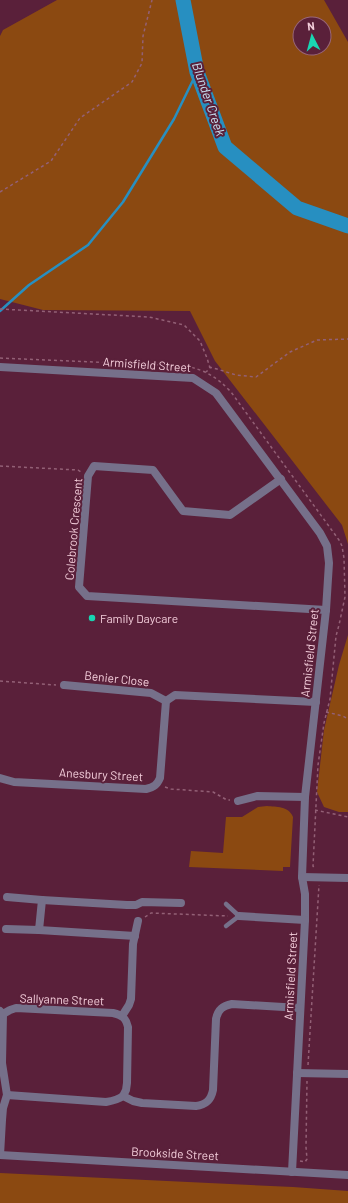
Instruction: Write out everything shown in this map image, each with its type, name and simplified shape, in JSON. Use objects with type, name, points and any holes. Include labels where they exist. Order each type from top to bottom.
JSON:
[{"type":"street","points":[[0,367],[0,372]]},
{"type":"street","name":"Armisfield Street","points":[[0,367],[193,378],[216,393],[281,479],[320,533],[327,546],[329,563],[326,610],[305,797],[302,877],[305,894],[305,920],[292,1172]]},
{"type":"street","name":"Colebrook Crescent","points":[[281,479],[230,515],[183,511],[153,470],[94,466],[88,476],[79,587],[87,596],[326,610]]},
{"type":"street","name":"Benier Close","points":[[64,685],[152,693],[166,701]]},
{"type":"street","points":[[166,701],[175,695],[316,702]]},
{"type":"street","name":"Anesbury Street","points":[[0,778],[14,782],[146,789],[152,787],[157,784],[160,778],[166,701]]},
{"type":"street","points":[[238,800],[257,796],[305,797]]},
{"type":"street","points":[[302,877],[348,878]]},
{"type":"street","points":[[7,897],[127,905],[136,905],[142,902],[181,902]]},
{"type":"street","points":[[39,930],[42,900]]},
{"type":"street","points":[[239,916],[305,920]]},
{"type":"street","points":[[6,1095],[106,1102],[114,1101],[123,1096],[127,1083],[128,1027],[122,1016],[131,999],[133,944],[138,921]]},
{"type":"street","points":[[6,929],[135,936]]},
{"type":"street","points":[[123,1096],[133,1101],[142,1103],[196,1106],[205,1104],[211,1098],[213,1090],[216,1019],[220,1008],[232,1004],[300,1008]]},
{"type":"street","name":"Sallyanne Street","points":[[1,1013],[16,1008],[113,1013],[122,1016]]},
{"type":"street","points":[[0,1155],[2,1120],[6,1095],[2,1064],[1,1013]]},
{"type":"street","points":[[297,1073],[348,1074]]},
{"type":"street","name":"Brookside Street","points":[[0,1155],[348,1175]]},
{"type":"lane","points":[[226,904],[239,916],[226,926]]},
{"type":"path","points":[[0,192],[51,161],[80,118],[132,82],[142,63],[144,36],[152,0]]},
{"type":"path","points":[[0,309],[150,317],[184,325],[200,341],[209,367],[206,372]]},
{"type":"path","points":[[209,367],[236,375],[256,377],[290,352],[317,340],[348,339]]},
{"type":"path","points":[[0,358],[186,366],[206,372],[223,383],[231,392],[342,546],[345,571],[345,597],[336,636],[330,699],[326,712],[318,764],[315,810],[313,866],[319,874],[319,877],[308,1073],[307,1159],[305,1162],[292,1160]]},
{"type":"path","points":[[0,466],[78,470],[88,476]]},
{"type":"path","points":[[0,681],[64,685]]},
{"type":"path","points":[[326,712],[343,716],[348,719]]},
{"type":"path","points":[[157,784],[171,789],[213,792],[226,800],[238,800]]},
{"type":"path","points":[[315,810],[348,817]]},
{"type":"path","points":[[138,921],[150,913],[239,916]]},
{"type":"shaded area","points":[[57,0],[324,0],[348,42],[348,544],[342,525],[215,361],[190,311],[43,310],[0,299],[0,36],[3,30]]},
{"type":"shaded area","points":[[348,635],[348,812],[339,812],[324,807],[317,792],[324,730],[339,665]]},
{"type":"shaded area","points":[[267,806],[285,809],[291,813],[293,817],[290,867],[283,867],[283,871],[189,867],[191,851],[223,853],[226,817],[242,817],[258,807]]},
{"type":"shaded area","points":[[0,1173],[348,1191],[348,1203],[0,1203]]},
{"type":"waterway","name":"Blunder Creek","points":[[183,0],[197,72],[225,147],[297,208],[348,226]]},
{"type":"waterway","points":[[0,311],[29,285],[88,245],[123,202],[174,119],[197,72]]},
{"type":"place","name":"Family Daycare","points":[[92,618]]}]
